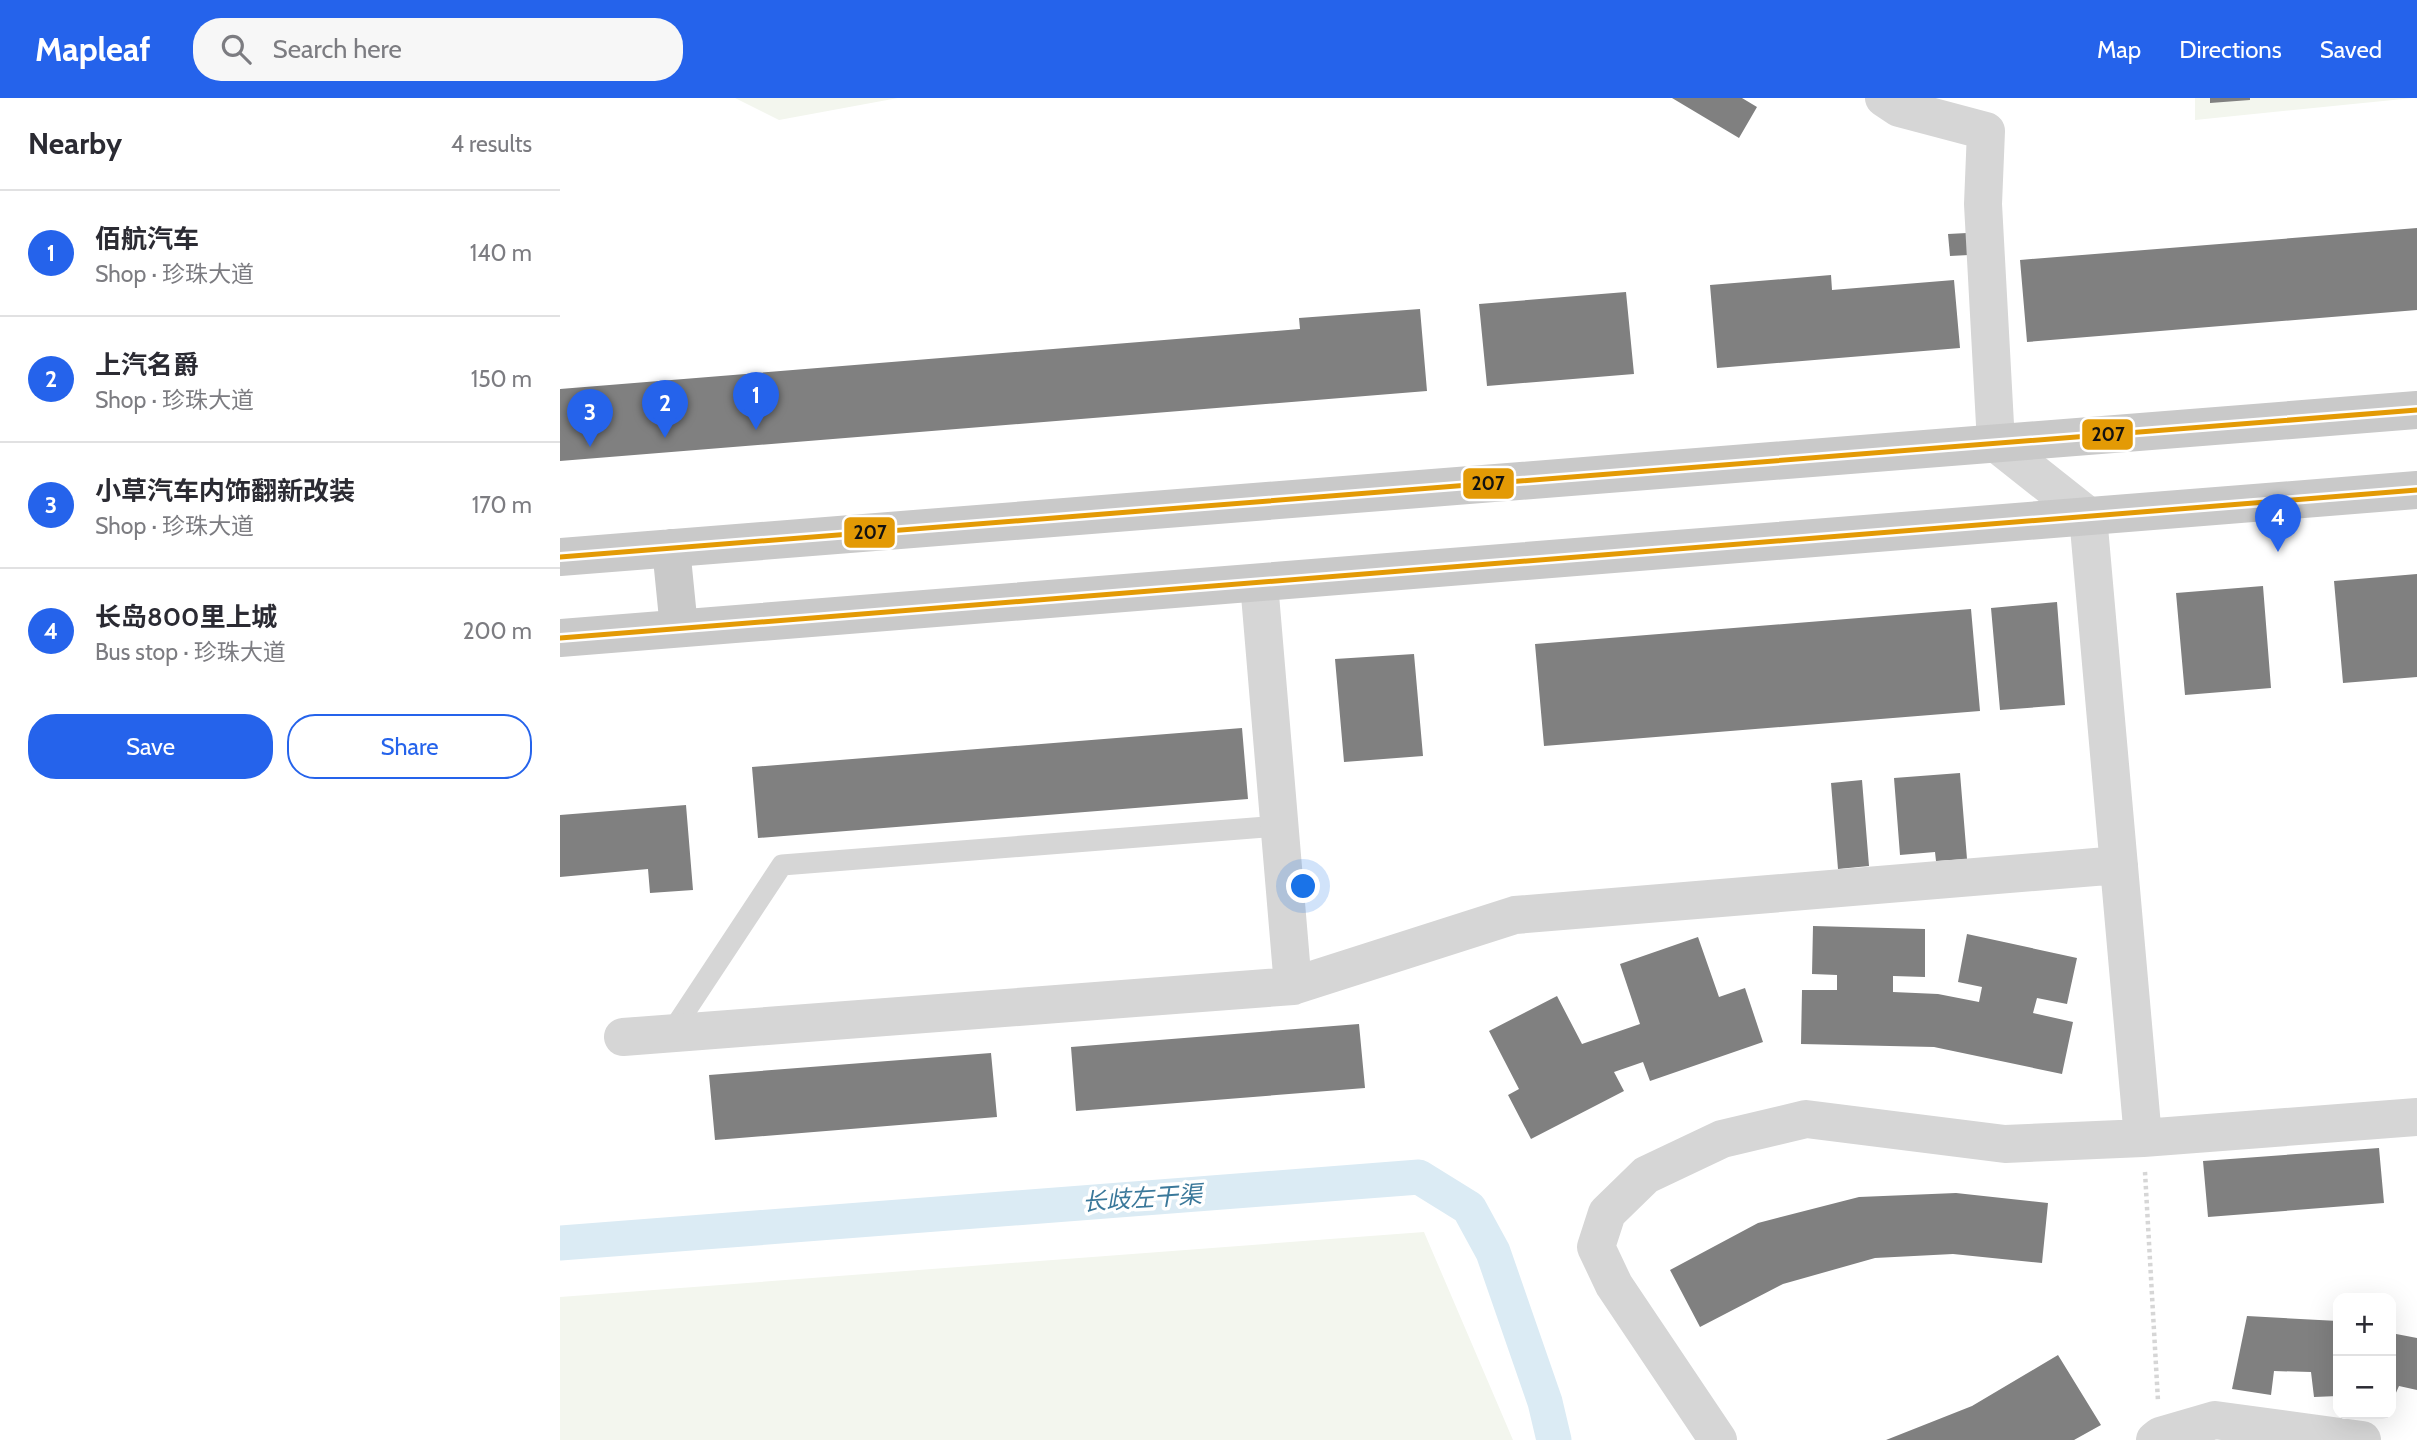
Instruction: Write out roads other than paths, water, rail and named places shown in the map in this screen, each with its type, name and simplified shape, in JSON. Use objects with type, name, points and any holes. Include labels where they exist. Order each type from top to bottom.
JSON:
[{"type":"main road","points":[[560,557],[2417,410]]},
{"type":"main road","points":[[560,638],[2417,490]]},
{"type":"main road","points":[[671,548],[679,628]]},
{"type":"street","points":[[1884,98],[1899,108],[1986,131],[1983,204],[1996,443],[2088,516],[2143,1138]]},
{"type":"street","points":[[1259,583],[1293,986]]},
{"type":"street","points":[[623,1037],[1293,986],[1515,915],[2119,865]]},
{"type":"street","points":[[1718,1440],[1614,1285],[1596,1247],[1607,1213],[1646,1175],[1722,1139],[1806,1119],[2005,1144],[2143,1138],[2417,1117]]},
{"type":"street","points":[[2158,1438],[2215,1420],[2362,1440]]},
{"type":"lane","points":[[671,1033],[782,865],[1279,826]]},
{"type":"waterway","name":"长歧左干渠","points":[[560,1243],[1419,1177],[1469,1208],[1493,1252],[1545,1402],[1554,1440]]},
{"type":"place","name":"佰航汽车","points":[[756,430]]},
{"type":"place","name":"上汽名爵","points":[[665,438]]},
{"type":"place","name":"小草汽车内饰翻新改装","points":[[590,447]]},
{"type":"place","name":"长岛800里上城","points":[[2278,552]]}]
